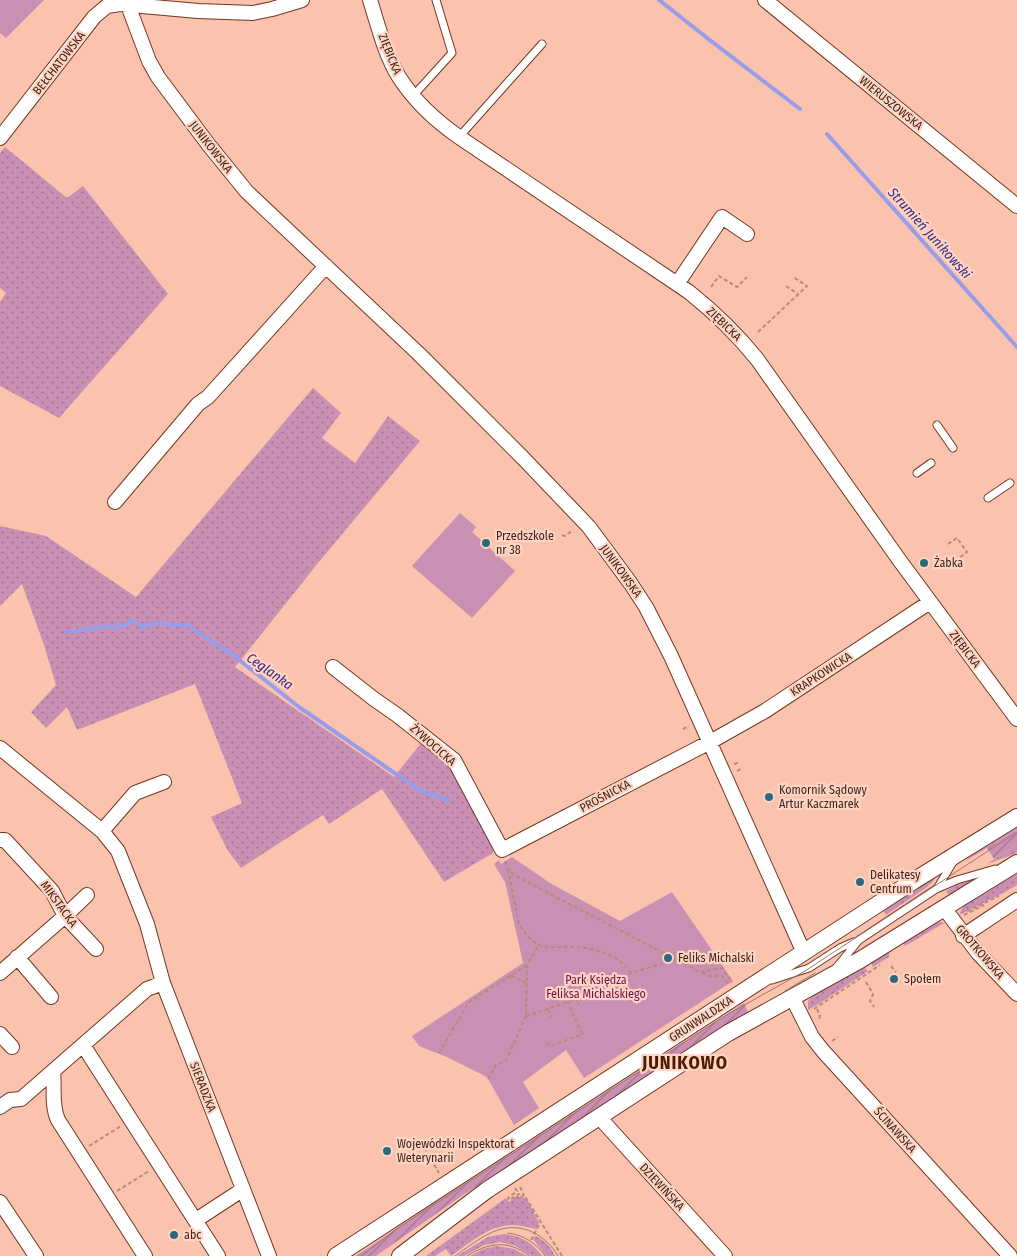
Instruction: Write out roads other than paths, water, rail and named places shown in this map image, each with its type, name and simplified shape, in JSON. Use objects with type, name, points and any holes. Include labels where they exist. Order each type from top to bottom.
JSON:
[{"type":"street","points":[[127,2],[198,11],[253,13],[272,10],[302,0]]},
{"type":"street","name":"ZIĘBICKA","points":[[370,0],[388,54],[398,76],[433,118],[677,284],[711,310],[735,332],[757,359],[930,602],[1017,719]]},
{"type":"street","name":"WIERUSZOWSKA","points":[[765,0],[1017,206]]},
{"type":"street","name":"BEŁCHATOWSKA","points":[[0,138],[94,17],[108,6],[127,2]]},
{"type":"street","name":"JUNIKOWSKA","points":[[127,2],[150,61],[169,94],[253,199],[419,354],[523,458],[589,527],[646,607],[672,656],[804,953]]},
{"type":"street","points":[[677,284],[722,217],[747,234]]},
{"type":"street","points":[[115,502],[198,404],[208,397],[326,266]]},
{"type":"street","name":"KRAPKOWICKA","points":[[710,742],[765,711],[930,602]]},
{"type":"street","name":"ŻYWOCICKA","points":[[333,667],[454,760],[503,855]]},
{"type":"street","name":"PROŚNICKA","points":[[503,855],[710,742]]},
{"type":"street","name":"SIERADZKA","points":[[0,748],[102,831],[118,850],[147,924],[163,983],[269,1256]]},
{"type":"street","points":[[102,831],[135,793],[164,782]]},
{"type":"street","name":"GRUNWALDZKA","points":[[336,1256],[741,987],[804,953],[1017,817]]},
{"type":"street","name":"MIKSTACKA","points":[[0,840],[5,840],[52,891],[65,916],[96,949]]},
{"type":"street","points":[[400,1256],[487,1190],[728,1033],[867,956],[1017,863]]},
{"type":"street","points":[[0,973],[87,895]]},
{"type":"street","points":[[963,936],[1011,896]]},
{"type":"street","name":"GROTKOWSKA","points":[[944,908],[963,936],[1017,994]]},
{"type":"street","points":[[17,958],[51,997]]},
{"type":"street","points":[[0,1108],[10,1100],[21,1099],[147,988],[163,983]]},
{"type":"street","name":"ŚCINAWSKA","points":[[792,997],[812,1037],[823,1051],[1010,1256]]},
{"type":"street","points":[[0,1034],[12,1047]]},
{"type":"street","points":[[83,1045],[218,1256]]},
{"type":"street","points":[[53,1071],[55,1082],[54,1111],[58,1120],[145,1256]]},
{"type":"street","name":"DZIEWIŃSKA","points":[[599,1117],[725,1256]]},
{"type":"street","points":[[196,1220],[242,1190]]},
{"type":"street","points":[[0,1202],[36,1256]]},
{"type":"lane","points":[[413,96],[452,52],[436,0]]},
{"type":"lane","points":[[459,137],[542,44]]},
{"type":"lane","points":[[937,425],[953,448]]},
{"type":"lane","points":[[917,473],[931,463]]},
{"type":"lane","points":[[988,498],[1010,483]]},
{"type":"lane","points":[[936,889],[952,862],[970,846]]},
{"type":"lane","points":[[741,987],[804,970],[840,948],[859,940],[936,889],[957,880],[1017,863]]},
{"type":"lane","points":[[821,982],[859,940]]},
{"type":"waterway","name":"Strumień Junikowski","points":[[659,0],[800,109]]},
{"type":"waterway","name":"Strumień Junikowski","points":[[827,134],[1017,347]]},
{"type":"waterway","name":"Ceglanka","points":[[67,632],[108,626],[117,628],[121,625],[127,625],[130,620],[145,628],[148,624],[187,625],[233,655],[299,707],[409,783],[424,792],[448,800]]},
{"type":"tram line","points":[[361,1256],[401,1226],[723,1017],[805,971],[1017,832]]},
{"type":"tram line","points":[[785,991],[815,973]]},
{"type":"tram line","points":[[455,1256],[492,1232],[507,1228],[524,1229],[533,1232],[547,1242],[558,1256]]},
{"type":"tram line","points":[[508,1233],[529,1240],[545,1256]]},
{"type":"tram line","points":[[467,1256],[482,1248],[498,1245],[514,1247],[529,1256]]},
{"type":"place","name":"Przedszkole nr 38","points":[[486,543]]},
{"type":"place","name":"Żabka","points":[[924,563]]},
{"type":"place","name":"Komornik Sądowy Artur Kaczmarek","points":[[769,797]]},
{"type":"place","name":"Delikatesy Centrum","points":[[860,882]]},
{"type":"place","name":"Feliks Michalski","points":[[668,958]]},
{"type":"place","name":"Społem","points":[[894,979]]},
{"type":"place","name":"Wojewódzki Inspektorat Weterynarii","points":[[387,1151]]},
{"type":"place","name":"abc","points":[[174,1235]]},
{"type":"district","name":"JUNIKOWO","points":[[685,1063]]},
{"type":"park label","name":"Park Księdza Feliksa Michalskiego","points":[[596,987]]}]
